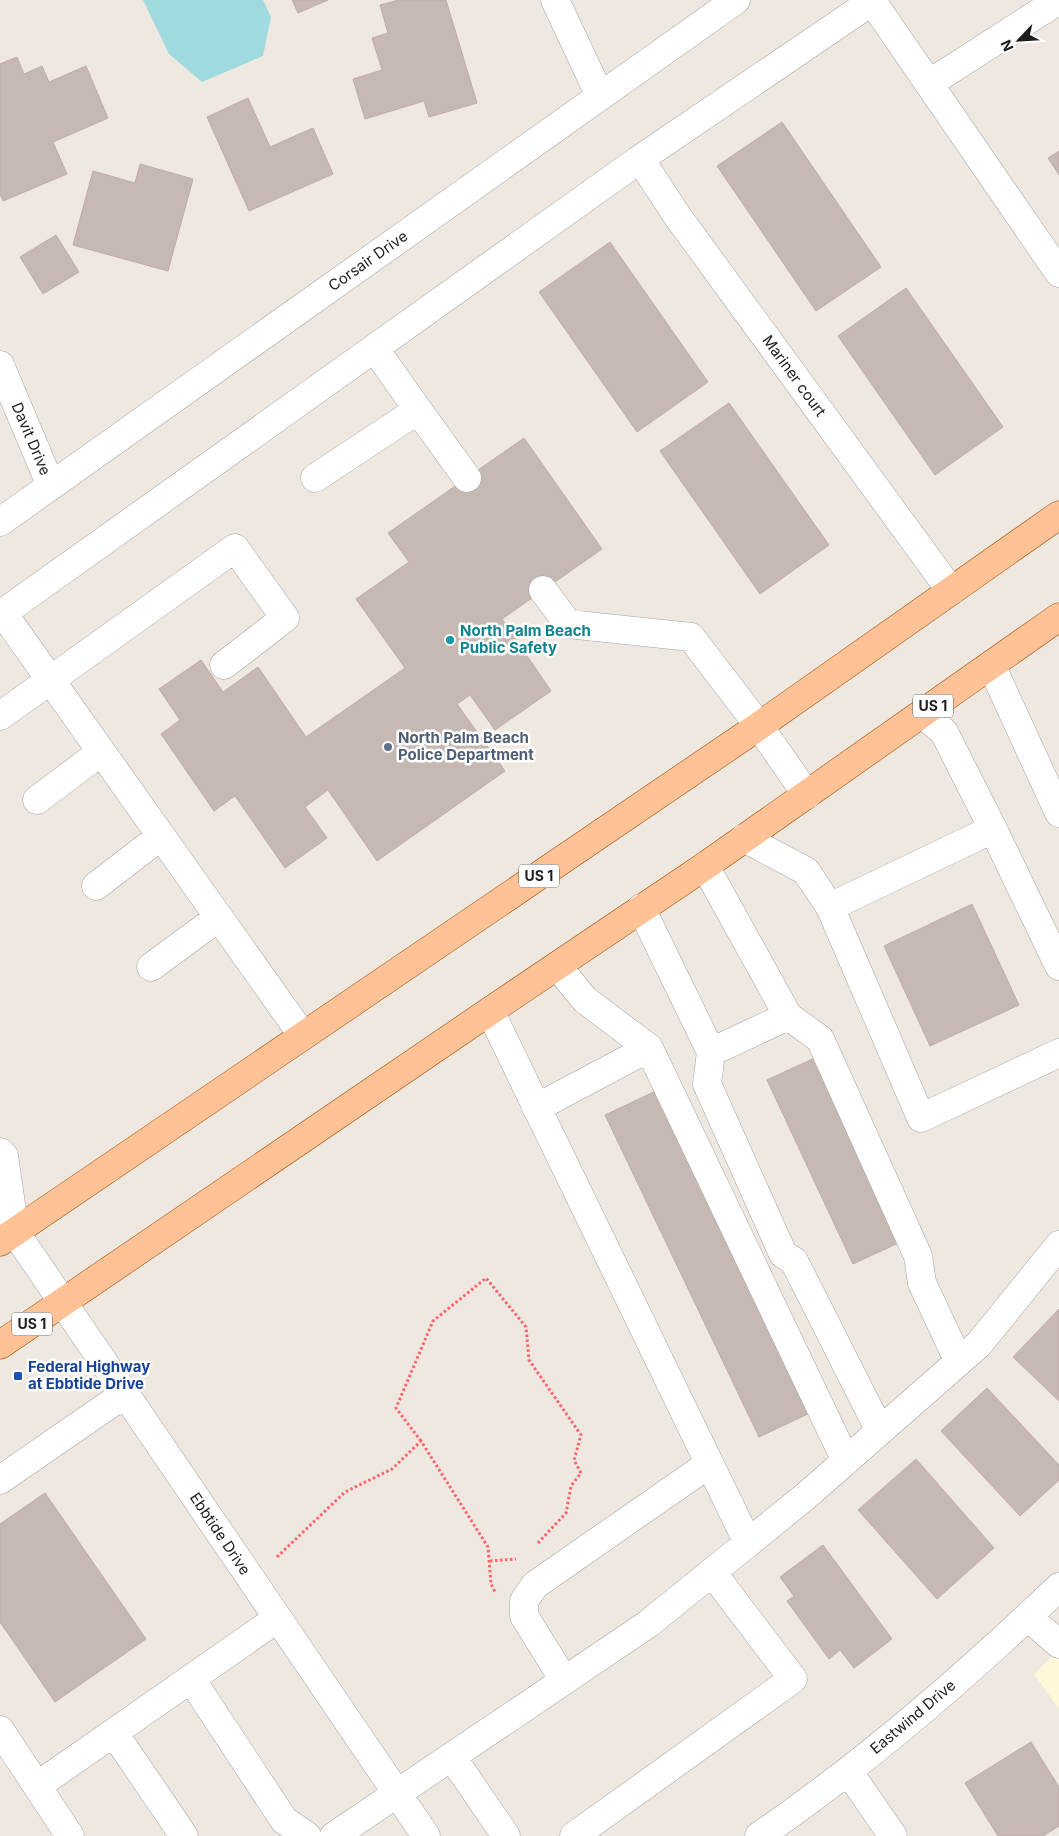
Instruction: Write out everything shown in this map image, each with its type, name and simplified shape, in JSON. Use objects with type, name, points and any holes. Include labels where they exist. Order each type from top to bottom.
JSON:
[{"type":"main road","name":"US 1","points":[[5,1231],[303,1036],[759,726],[1059,515]]},
{"type":"main road","name":"US 1","points":[[0,1346],[490,1011],[558,967],[641,908],[706,866],[1059,617]]},
{"type":"street","points":[[555,0],[600,96]]},
{"type":"street","name":"Corsair Drive","points":[[0,522],[736,0]]},
{"type":"street","points":[[930,83],[1059,0]]},
{"type":"street","points":[[303,1036],[2,614],[640,159],[873,1],[1059,273]]},
{"type":"street","name":"Mariner court","points":[[640,159],[678,217],[951,591]]},
{"type":"street","points":[[375,349],[467,478]]},
{"type":"street","name":"Davit Drive","points":[[0,365],[51,486]]},
{"type":"street","points":[[315,478],[418,410]]},
{"type":"street","points":[[0,716],[49,679],[235,548],[285,618],[224,665]]},
{"type":"street","points":[[543,590],[568,624],[691,637],[759,726],[807,795]]},
{"type":"street","points":[[991,665],[1059,813]]},
{"type":"street","points":[[922,714],[944,732],[993,828],[1059,966]]},
{"type":"street","points":[[37,800],[101,752]]},
{"type":"street","points":[[830,907],[993,828]]},
{"type":"street","points":[[96,886],[161,836]]},
{"type":"street","points":[[744,838],[806,871],[830,907],[921,1118],[1059,1053]]},
{"type":"street","points":[[706,866],[788,1016],[820,1039],[918,1256],[922,1283],[959,1362]]},
{"type":"street","points":[[641,908],[711,1052],[706,1084],[782,1254],[794,1261],[880,1431]]},
{"type":"street","points":[[151,967],[219,917]]},
{"type":"street","points":[[558,967],[585,1000],[649,1048],[846,1461]]},
{"type":"street","points":[[490,1011],[748,1543]]},
{"type":"street","points":[[711,1052],[788,1016]]},
{"type":"street","points":[[536,1108],[649,1048]]},
{"type":"street","name":"Ebbtide Drive","points":[[0,1152],[4,1156],[5,1231],[64,1302],[426,1836]]},
{"type":"street","points":[[334,1836],[648,1624],[748,1543],[846,1461],[979,1344],[1059,1245]]},
{"type":"street","points":[[0,1480],[126,1393]]},
{"type":"street","points":[[564,1680],[524,1616],[524,1601],[535,1585],[543,1579],[709,1464]]},
{"type":"street","points":[[574,1836],[793,1679],[712,1572]]},
{"type":"street","name":"Eastwind Drive","points":[[759,1836],[848,1771],[904,1726],[1001,1643],[1059,1587]]},
{"type":"street","points":[[1028,1617],[1059,1644]]},
{"type":"street","points":[[37,1786],[278,1618]]},
{"type":"street","points":[[191,1679],[284,1820],[307,1836]]},
{"type":"street","points":[[0,1730],[70,1836]]},
{"type":"street","points":[[114,1733],[184,1836]]},
{"type":"street","points":[[452,1757],[506,1836]]},
{"type":"street","points":[[848,1771],[893,1836]]},
{"type":"path","points":[[498,1601],[492,1584],[488,1547],[421,1442],[396,1408],[433,1321],[486,1278],[526,1326],[529,1360],[581,1435],[574,1460],[581,1473],[571,1486],[566,1513],[535,1546]]},
{"type":"path","points":[[277,1557],[345,1492],[392,1469],[421,1442]]},
{"type":"path","points":[[490,1561],[522,1558]]},
{"type":"shaded area","points":[[1059,1650],[1059,1709],[1034,1674]]},
{"type":"water","points":[[143,0],[263,0],[271,17],[263,56],[202,82],[169,54]]},
{"type":"building","points":[[292,0],[328,0],[298,13]]},
{"type":"building","points":[[399,0],[446,0],[477,103],[429,117],[424,101],[365,119],[353,79],[382,70],[372,38],[388,33],[380,5]]},
{"type":"building","points":[[17,57],[24,74],[42,66],[49,82],[86,66],[108,118],[53,142],[67,174],[3,201],[0,194],[0,64]]},
{"type":"building","points":[[248,98],[270,147],[313,128],[333,174],[249,211],[207,117]]},
{"type":"building","points":[[782,122],[881,267],[816,311],[717,166]]},
{"type":"building","points":[[1059,151],[1059,175],[1048,158]]},
{"type":"building","points":[[140,164],[193,179],[168,271],[73,245],[93,171],[135,183]]},
{"type":"building","points":[[56,235],[79,272],[43,294],[20,257]]},
{"type":"building","points":[[610,242],[708,382],[637,432],[539,292]]},
{"type":"building","points":[[906,288],[1003,427],[935,475],[838,336]]},
{"type":"building","points":[[729,403],[829,545],[760,594],[660,451]]},
{"type":"building","name":"North Palm Beach Public Safety","points":[[524,438],[602,549],[502,619],[551,691],[495,730],[470,695],[457,704],[505,771],[377,861],[328,790],[305,807],[327,838],[285,868],[235,796],[214,811],[161,734],[180,720],[159,689],[201,660],[223,692],[258,667],[306,737],[405,668],[356,599],[409,562],[388,533]]},
{"type":"building","points":[[972,904],[1019,1005],[930,1046],[884,946]]},
{"type":"building","points":[[821,1055],[907,1239],[853,1264],[767,1080]]},
{"type":"building","points":[[658,1090],[812,1412],[759,1437],[605,1115]]},
{"type":"building","points":[[1059,1309],[1059,1401],[1013,1357]]},
{"type":"building","points":[[987,1388],[1059,1465],[1059,1480],[1020,1516],[941,1431]]},
{"type":"building","points":[[916,1459],[994,1548],[937,1599],[858,1510]]},
{"type":"building","points":[[45,1493],[146,1639],[55,1702],[0,1622],[0,1524]]},
{"type":"building","points":[[823,1545],[892,1639],[854,1668],[840,1650],[829,1659],[787,1601],[794,1596],[780,1577]]},
{"type":"building","points":[[1031,1742],[1059,1787],[1059,1826],[1043,1836],[998,1836],[965,1783]]},
{"type":"place","name":"North Palm Beach Public Safety","points":[[450,640]]},
{"type":"place","name":"North Palm Beach Police Department","points":[[388,747]]},
{"type":"place","name":"Federal Highway at Ebbtide Drive","points":[[18,1376]]}]
